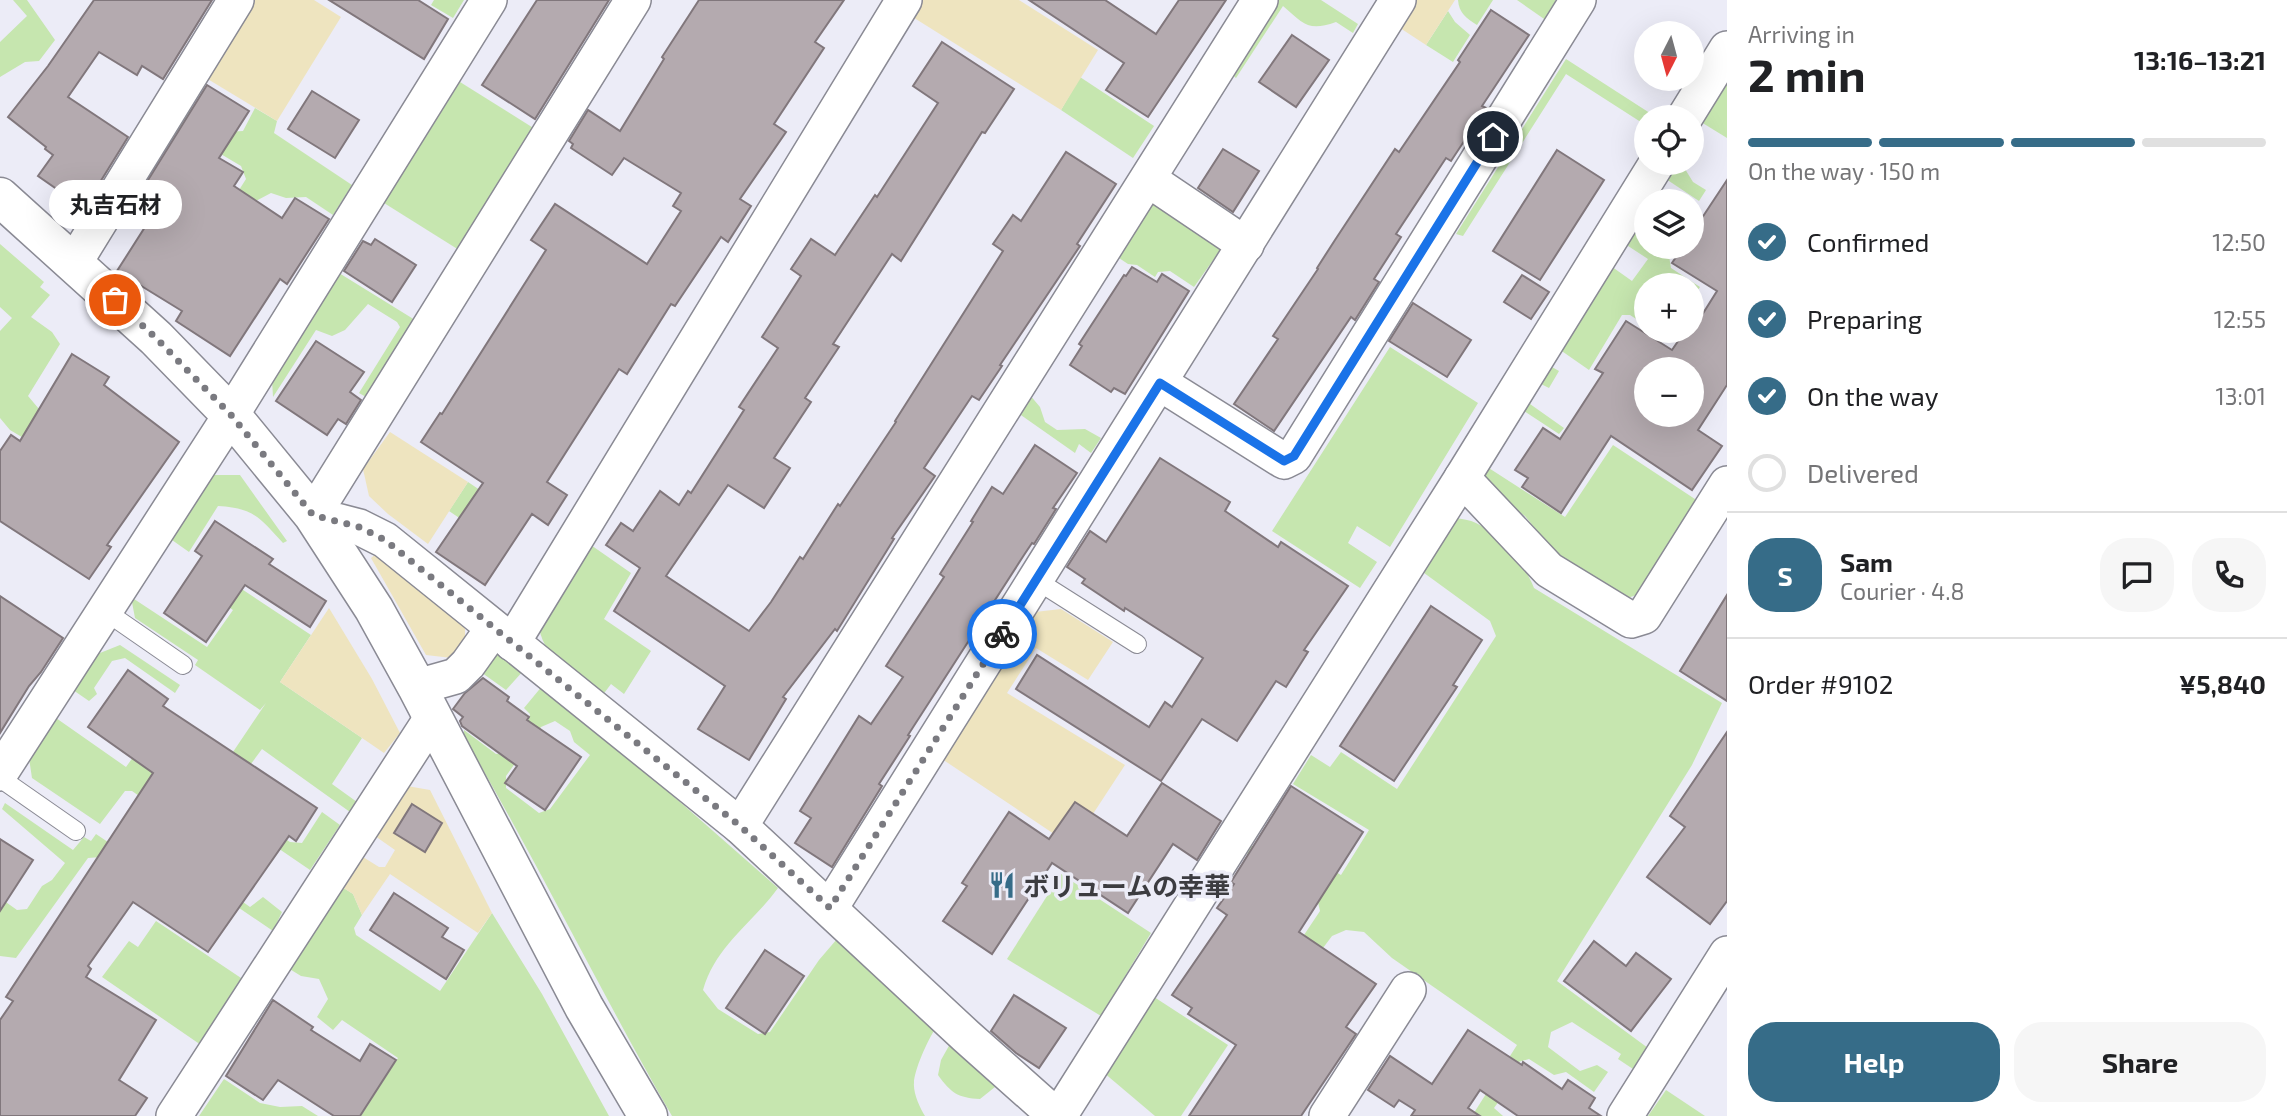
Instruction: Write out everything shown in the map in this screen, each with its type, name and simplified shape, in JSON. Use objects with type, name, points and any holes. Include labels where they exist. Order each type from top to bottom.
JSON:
[{"type":"street","points":[[74,263],[236,0]]},
{"type":"street","points":[[0,776],[231,415],[489,0]]},
{"type":"street","points":[[313,515],[633,0]]},
{"type":"street","points":[[174,1116],[425,703],[502,636],[904,0]]},
{"type":"street","points":[[740,826],[1260,0]]},
{"type":"street","points":[[830,908],[1398,0]]},
{"type":"street","points":[[1160,383],[1284,461],[1294,456],[1578,0]]},
{"type":"street","points":[[1692,105],[1727,49]]},
{"type":"street","points":[[313,515],[359,527],[385,540],[740,826],[966,1036],[1057,1116],[1462,478],[1650,175]]},
{"type":"street","points":[[1148,179],[1246,244]]},
{"type":"street","points":[[0,197],[156,338],[231,415],[313,515],[374,609],[584,1007],[648,1116]]},
{"type":"street","points":[[1462,478],[1549,570],[1632,620],[1644,616],[1727,484]]},
{"type":"street","points":[[1625,1116],[1727,954]]},
{"type":"street","points":[[1327,1116],[1408,990]]},
{"type":"lane","points":[[1036,580],[1137,643]]},
{"type":"lane","points":[[104,611],[183,665]]},
{"type":"lane","points":[[0,776],[76,831]]},
{"type":"green space","points":[[13,0],[27,0],[55,40],[39,61],[25,62],[0,77],[0,42],[27,16]]},
{"type":"green space","points":[[434,0],[464,0],[453,18],[431,5]]},
{"type":"green space","points":[[1277,0],[1321,0],[1358,24],[1353,33],[1336,22],[1312,26],[1302,22],[1283,6],[1236,78],[1229,72]]},
{"type":"green space","points":[[1458,0],[1493,0],[1477,25],[1464,15]]},
{"type":"green space","points":[[1517,0],[1555,0],[1555,7],[1547,21]]},
{"type":"green space","points":[[1448,11],[1455,22],[1470,35],[1453,62],[1426,45]]},
{"type":"green space","points":[[1566,59],[1637,105],[1634,105],[1634,118],[1566,74],[1463,236],[1456,234]]},
{"type":"green space","points":[[1080,77],[1154,126],[1133,158],[1061,110]]},
{"type":"green space","points":[[460,82],[535,129],[459,250],[384,203]]},
{"type":"green space","points":[[1725,82],[1727,83],[1727,138],[1704,124],[1704,117]]},
{"type":"green space","points":[[188,106],[226,132],[243,131],[255,108],[277,121],[274,133],[352,185],[333,215],[306,197],[286,198],[271,193],[254,202],[205,244],[246,179],[241,166],[209,147],[198,154],[167,138]]},
{"type":"green space","points":[[1689,175],[1693,182],[1706,190],[1704,193],[1704,189],[1681,189],[1663,177]]},
{"type":"green space","points":[[1152,201],[1221,249],[1194,287],[1170,271],[1158,272],[1155,277],[1116,256]]},
{"type":"green space","points":[[1634,222],[1634,250],[1622,242]]},
{"type":"green space","points":[[0,244],[44,282],[40,287],[50,295],[31,317],[52,332],[60,344],[28,396],[39,409],[37,446],[10,430],[0,418],[0,331],[12,318],[0,307]]},
{"type":"green space","points":[[1648,259],[1670,259],[1671,268],[1679,273],[1638,273]]},
{"type":"green space","points":[[1608,264],[1632,281],[1634,278],[1634,318],[1622,315],[1589,370],[1556,347]]},
{"type":"green space","points":[[339,273],[415,320],[366,397],[359,393],[400,327],[397,322],[368,304],[345,330],[332,336],[316,330],[273,397],[272,380]]},
{"type":"green space","points":[[1390,347],[1478,403],[1390,547],[1357,526],[1348,543],[1377,562],[1360,588],[1272,531]]},
{"type":"green space","points":[[1545,363],[1559,371],[1549,388],[1541,384],[1530,404],[1564,428],[1559,434],[1518,407]]},
{"type":"green space","points":[[1029,394],[1040,407],[1045,422],[1057,430],[1085,429],[1101,438],[1091,453],[1079,444],[1075,453],[1018,413]]},
{"type":"green space","points":[[1613,445],[1701,503],[1642,593],[1622,600],[1563,563],[1525,516],[1494,494],[1478,470],[1481,463],[1565,517]]},
{"type":"green space","points":[[212,475],[240,475],[287,541],[283,543],[262,521],[248,512],[218,506],[189,552],[172,540]]},
{"type":"green space","points":[[468,482],[523,519],[505,549],[449,511]]},
{"type":"green space","points":[[1455,518],[1474,522],[1503,542],[1518,560],[1534,588],[1722,703],[1692,765],[1557,981],[1648,1048],[1636,1071],[1618,1059],[1621,1054],[1572,1022],[1551,1032],[1548,1047],[1580,1071],[1597,1065],[1608,1072],[1594,1092],[1566,1072],[1554,1075],[1529,1059],[1515,1063],[1502,1097],[1494,1108],[1503,1116],[1472,1116],[1517,1045],[1392,958],[1364,932],[1346,930],[1332,936],[1317,956],[1298,944],[1320,911],[1317,898],[1247,854],[1251,845],[1283,864],[1294,848],[1341,875],[1369,830],[1293,784],[1311,755],[1330,767],[1341,752],[1397,789],[1496,636],[1490,621],[1420,570]]},
{"type":"green space","points":[[588,543],[631,573],[604,619],[651,651],[624,694],[611,684],[602,696],[552,656],[541,634],[539,622]]},
{"type":"green space","points":[[204,564],[311,635],[280,682],[362,738],[332,784],[357,802],[350,812],[262,749],[231,791],[228,802],[290,842],[302,843],[322,812],[340,825],[310,870],[219,808],[184,860],[250,907],[263,897],[282,912],[273,931],[179,867],[158,896],[101,857],[88,858],[16,958],[0,956],[0,904],[3,900],[17,910],[27,909],[42,886],[52,880],[65,863],[2,809],[5,803],[73,850],[84,837],[91,841],[96,834],[151,871],[159,869],[185,828],[132,791],[125,791],[100,824],[32,778],[29,758],[56,718],[126,767],[136,753],[202,798],[266,703],[260,710],[195,665],[198,660],[135,618],[131,597],[207,647],[233,610],[192,582]]},
{"type":"green space","points":[[120,645],[180,685],[175,693],[125,658],[112,661],[94,688],[97,694],[89,701],[73,690],[95,655]]},
{"type":"green space","points":[[499,653],[524,670],[506,690],[478,670],[490,654]]},
{"type":"green space","points":[[543,685],[778,888],[726,947],[709,974],[703,990],[718,1009],[758,1034],[770,1032],[819,960],[837,939],[935,1029],[915,1077],[916,1096],[925,1116],[672,1116],[464,737],[464,730],[496,754],[504,753],[528,722],[530,714],[524,708]],"holes":[[[555,721],[570,731],[574,742],[590,755],[550,809],[539,813],[506,788],[506,776],[541,727]]]},
{"type":"green space","points":[[1061,874],[1151,933],[1101,1016],[1007,959]]},
{"type":"green space","points":[[342,887],[353,894],[362,915],[354,928],[356,935],[440,991],[492,913],[542,994],[609,1116],[361,1116],[398,1058],[342,1020],[333,1030],[317,1017],[328,999],[319,979],[301,976],[288,968]]},
{"type":"green space","points":[[156,921],[244,980],[201,1045],[102,977],[129,941],[138,947]]},
{"type":"green space","points":[[1151,995],[1228,1045],[1181,1116],[1155,1116],[1103,1072]]},
{"type":"green space","points":[[950,1044],[995,1087],[980,1099],[956,1093],[938,1075],[941,1060]]},
{"type":"green space","points":[[224,1079],[260,1103],[280,1107],[302,1106],[318,1116],[199,1116]]},
{"type":"green space","points":[[1666,1090],[1705,1116],[1648,1116]]},
{"type":"sand","points":[[254,0],[314,0],[341,17],[277,121],[206,78]]},
{"type":"sand","points":[[921,0],[1019,0],[1098,50],[1061,110],[911,16]]},
{"type":"sand","points":[[1414,0],[1455,0],[1426,45],[1397,26]]},
{"type":"sand","points":[[390,432],[468,482],[428,544],[369,496],[363,469]]},
{"type":"sand","points":[[381,550],[465,625],[465,641],[452,658],[426,655],[371,558]]},
{"type":"sand","points":[[329,608],[372,679],[400,733],[384,753],[280,682]]},
{"type":"sand","points":[[1061,609],[1113,642],[1088,680],[1036,648],[1007,693],[1125,765],[1072,846],[942,759],[1035,612]]},
{"type":"sand","points":[[407,786],[430,790],[492,913],[478,933],[390,874],[362,915],[353,894],[342,887],[363,857],[379,867],[385,867],[395,850],[375,836]],"holes":[[[412,805],[442,823],[425,851]]]},
{"type":"building","points":[[94,0],[212,0],[163,79],[142,66],[137,75],[99,52],[68,97],[128,137],[84,208],[38,176],[53,155],[8,117]]},
{"type":"building","points":[[329,0],[418,0],[448,19],[424,59]]},
{"type":"building","points":[[537,0],[609,0],[535,119],[482,85]]},
{"type":"building","points":[[699,0],[844,0],[815,42],[824,48],[774,124],[786,132],[740,199],[751,206],[728,242],[721,237],[675,306],[671,304],[627,374],[619,369],[547,482],[567,495],[548,525],[532,514],[485,585],[436,552],[483,483],[421,442],[440,413],[442,414],[546,250],[531,240],[555,204],[647,264],[681,211],[673,206],[681,193],[624,158],[612,175],[571,148],[573,144],[569,141],[588,110],[620,131],[664,59],[662,57]]},
{"type":"building","points":[[1029,0],[1105,0],[1156,34],[1179,0],[1226,0],[1148,117],[1106,90],[1124,63]]},
{"type":"building","points":[[1491,10],[1529,35],[1482,106],[1486,108],[1451,161],[1446,158],[1396,234],[1401,237],[1374,279],[1379,282],[1355,320],[1351,317],[1274,431],[1234,404],[1278,339],[1273,336],[1335,240],[1395,149],[1399,152],[1460,62],[1458,60]]},
{"type":"building","points":[[1292,35],[1329,60],[1296,107],[1259,82]]},
{"type":"building","points":[[942,42],[1014,89],[985,133],[982,132],[901,261],[892,254],[833,344],[839,347],[805,398],[811,402],[774,458],[790,468],[764,508],[728,485],[666,576],[749,631],[800,557],[803,559],[896,422],[1003,251],[993,244],[1013,215],[1021,221],[1066,152],[1116,184],[1077,244],[1080,246],[1000,365],[1002,366],[979,400],[972,396],[924,468],[935,476],[892,538],[894,539],[837,631],[835,629],[783,697],[786,699],[749,760],[698,729],[725,686],[614,611],[640,568],[606,545],[621,523],[633,531],[660,491],[679,505],[688,491],[691,493],[744,410],[739,407],[778,348],[762,337],[801,276],[791,269],[811,239],[835,255],[875,195],[877,197],[938,103],[913,86]]},
{"type":"building","points":[[207,85],[249,111],[219,158],[243,172],[234,186],[282,218],[295,198],[329,219],[287,284],[280,279],[230,356],[176,321],[182,311],[117,271],[159,205],[140,193]]},
{"type":"building","points":[[312,91],[359,120],[335,158],[288,129]]},
{"type":"building","points":[[1223,149],[1259,171],[1233,212],[1198,188]]},
{"type":"building","points":[[1557,150],[1604,180],[1540,280],[1493,251]]},
{"type":"building","points":[[1727,180],[1727,385],[1704,421],[1704,357],[1634,357],[1634,427],[1700,427],[1698,430],[1722,446],[1692,490],[1611,436],[1561,513],[1522,487],[1528,478],[1515,470],[1543,428],[1560,439],[1603,373],[1595,369],[1626,321],[1634,326],[1634,343],[1661,343],[1672,350],[1677,343],[1704,343],[1704,312],[1717,291],[1704,283],[1704,273],[1688,273],[1672,263],[1675,259],[1704,259],[1704,215]]},
{"type":"building","points":[[375,239],[416,265],[392,302],[344,271],[363,241],[371,245]]},
{"type":"building","points":[[1132,267],[1157,282],[1162,274],[1189,291],[1125,394],[1114,388],[1111,392],[1070,365],[1082,346],[1079,344]]},
{"type":"building","points":[[1522,275],[1549,292],[1531,319],[1504,302]]},
{"type":"building","points":[[1413,303],[1471,340],[1447,377],[1389,341]]},
{"type":"building","points":[[316,341],[364,372],[350,392],[361,400],[346,424],[338,419],[327,435],[276,401]]},
{"type":"building","points":[[72,354],[109,377],[104,385],[179,442],[107,545],[111,547],[89,579],[0,521],[0,451],[11,435],[20,441]]},
{"type":"building","points":[[1035,445],[1077,473],[1053,508],[1056,509],[1034,544],[1032,543],[1024,555],[908,735],[910,736],[879,784],[882,786],[832,867],[795,843],[811,818],[800,811],[859,716],[871,724],[903,677],[886,666],[944,577],[940,574],[992,487],[1003,494]]},
{"type":"building","points":[[1160,458],[1230,502],[1225,511],[1278,547],[1281,542],[1348,586],[1304,650],[1308,652],[1286,687],[1276,681],[1237,741],[1202,719],[1161,781],[1016,689],[1037,655],[1149,727],[1165,702],[1172,707],[1203,658],[1082,583],[1085,579],[1067,567],[1090,531],[1106,542]]},
{"type":"building","points":[[215,521],[273,559],[269,564],[326,601],[310,627],[245,585],[206,642],[164,613],[202,556],[195,551]]},
{"type":"building","points":[[1727,595],[1727,701],[1680,671]]},
{"type":"building","points":[[0,596],[63,638],[0,733]]},
{"type":"building","points":[[1431,606],[1482,640],[1453,685],[1457,687],[1394,781],[1340,746]]},
{"type":"building","points":[[128,670],[168,699],[163,706],[317,808],[296,841],[289,836],[208,952],[133,902],[88,966],[91,969],[86,977],[156,1020],[119,1080],[147,1098],[135,1116],[0,1116],[0,1020],[13,1001],[6,997],[153,773],[88,727]]},
{"type":"building","points":[[483,678],[509,697],[507,701],[529,717],[527,720],[581,757],[545,810],[505,783],[517,766],[462,726],[460,721],[463,717],[453,709],[465,693]]},
{"type":"building","points":[[1727,732],[1727,901],[1710,924],[1647,877],[1685,827],[1670,816]]},
{"type":"building","points":[[1162,783],[1221,821],[1197,860],[1173,844],[1128,913],[1052,863],[992,954],[943,921],[967,886],[962,883],[1009,812],[1049,839],[1075,802],[1127,836]]},
{"type":"building","points":[[1291,786],[1363,832],[1299,932],[1376,984],[1346,1027],[1356,1034],[1301,1116],[1189,1116],[1236,1045],[1188,1014],[1192,1008],[1172,995],[1227,915],[1217,908]]},
{"type":"building","points":[[412,804],[442,823],[425,852],[394,833]]},
{"type":"building","points":[[0,839],[33,860],[0,911]]},
{"type":"building","points":[[394,893],[448,928],[442,937],[464,950],[446,979],[370,930]]},
{"type":"building","points":[[1594,941],[1626,966],[1636,953],[1671,979],[1631,1031],[1564,981]]},
{"type":"building","points":[[765,950],[804,976],[765,1034],[726,1008]]},
{"type":"building","points":[[1014,995],[1066,1028],[1039,1068],[1016,1053],[991,1031]]},
{"type":"building","points":[[273,1000],[313,1027],[311,1030],[360,1061],[370,1044],[396,1060],[360,1116],[334,1116],[278,1080],[263,1100],[226,1076]]},
{"type":"building","points":[[1468,1030],[1522,1065],[1523,1062],[1562,1089],[1568,1080],[1595,1098],[1589,1108],[1601,1116],[1518,1116],[1480,1090],[1468,1108],[1480,1116],[1411,1116],[1415,1110],[1399,1100],[1394,1107],[1368,1090],[1390,1056],[1432,1084]]},
{"type":"way so far","points":[[115,300],[231,415],[313,515],[359,527],[385,540],[740,826],[830,908],[1002,634]]},
{"type":"place","name":"丸吉石材","points":[[115,300]]},
{"type":"place","name":"ボリュームの幸華","points":[[1002,885]]},
{"type":"route","points":[[1002,634],[1160,383],[1284,461],[1294,456],[1493,137]]}]
